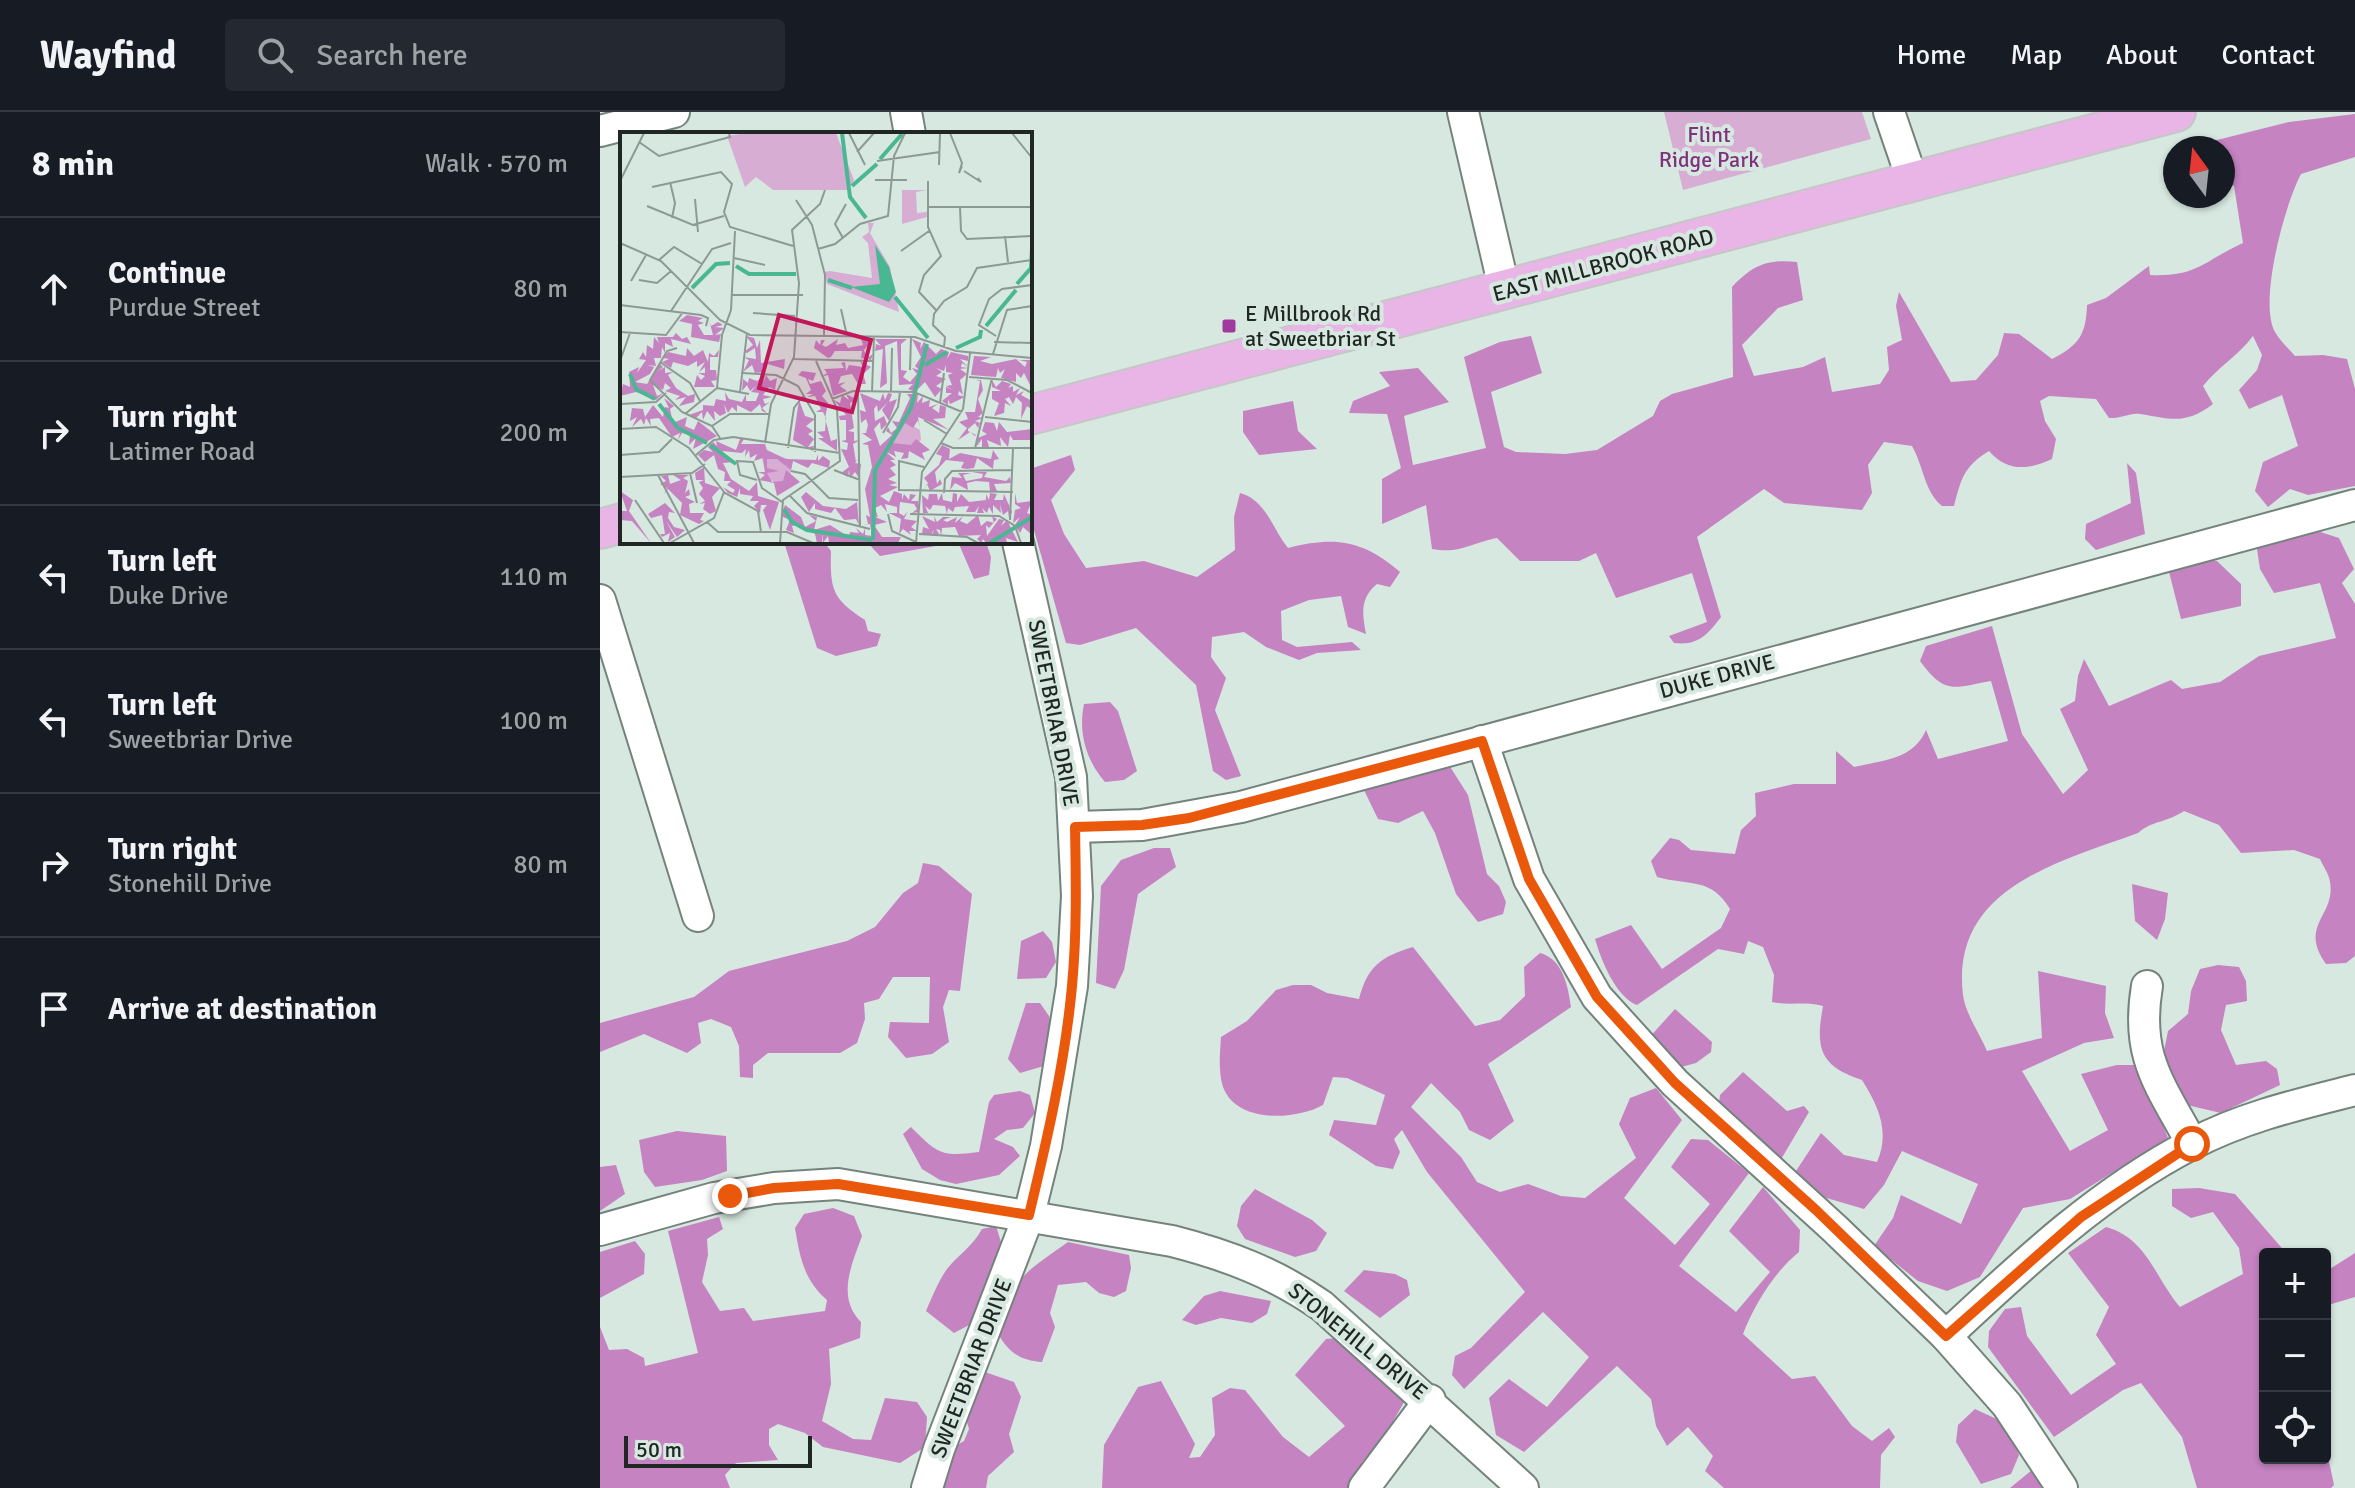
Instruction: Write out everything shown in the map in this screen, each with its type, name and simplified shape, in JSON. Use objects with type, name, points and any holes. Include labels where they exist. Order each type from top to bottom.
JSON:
[{"type":"main road","name":"EAST MILLBROOK ROAD","points":[[1032,414],[1505,292],[2176,112]]},
{"type":"main road","points":[[600,529],[620,524]]},
{"type":"street","points":[[600,131],[674,112]]},
{"type":"street","points":[[906,112],[910,132]]},
{"type":"street","points":[[1463,112],[1505,292]]},
{"type":"street","points":[[1889,112],[1913,182]]},
{"type":"street","name":"DUKE DRIVE","points":[[1075,827],[1142,825],[1189,818],[2355,505]]},
{"type":"street","name":"SWEETBRIAR DRIVE","points":[[927,1488],[939,1449],[1029,1215],[1046,1146],[1072,986],[1077,896],[1069,769],[1018,544]]},
{"type":"street","points":[[600,600],[698,916]]},
{"type":"street","points":[[1482,741],[1529,879],[1597,997],[1675,1083],[1834,1228],[1946,1336],[2007,1405],[2062,1488]]},
{"type":"street","points":[[2147,986],[2141,1020],[2144,1045],[2151,1067],[2192,1144]]},
{"type":"street","points":[[1946,1336],[2081,1217],[2192,1144],[2271,1111],[2355,1090]]},
{"type":"street","name":"STONEHILL DRIVE","points":[[600,1230],[714,1198],[774,1188],[838,1184],[1029,1215],[1215,1251],[1288,1282],[1322,1306],[1430,1400],[1523,1488]]},
{"type":"street","points":[[1364,1488],[1391,1447],[1430,1400]]},
{"type":"green space","name":"Flint Ridge Park","points":[[1664,112],[1862,112],[1871,139],[1683,190]]},
{"type":"shaded area","points":[[2355,114],[2355,157],[2301,174],[2281,229],[2270,299],[2275,332],[2295,356],[2323,355],[2347,359],[2355,389],[2355,486],[2308,495],[2290,489],[2268,507],[2255,491],[2263,462],[2298,446],[2282,395],[2249,409],[2239,390],[2257,370],[2262,355],[2253,336],[2203,386],[2213,404],[2186,418],[2137,414],[2109,418],[2096,399],[2049,396],[2040,401],[2045,421],[2056,439],[2052,459],[2018,467],[2003,463],[1989,451],[1974,462],[1965,474],[1954,506],[1942,506],[1936,500],[1912,446],[1884,442],[1868,465],[1872,493],[1862,510],[1784,503],[1764,489],[1697,537],[1721,617],[1706,634],[1690,643],[1674,643],[1669,636],[1707,622],[1692,573],[1616,598],[1596,553],[1579,561],[1520,561],[1497,538],[1458,549],[1432,549],[1426,505],[1382,524],[1382,479],[1401,468],[1387,414],[1349,413],[1353,401],[1390,386],[1379,372],[1418,368],[1449,402],[1404,416],[1413,465],[1486,448],[1464,357],[1500,342],[1531,336],[1542,373],[1491,392],[1504,447],[1516,452],[1565,454],[1597,450],[1653,416],[1660,401],[1672,394],[1733,377],[1732,287],[1761,265],[1786,261],[1797,262],[1803,300],[1778,308],[1742,345],[1754,376],[1803,367],[1825,357],[1832,392],[1880,384],[1889,370],[1887,347],[1902,340],[1896,306],[1899,292],[1951,382],[1976,380],[1998,355],[2004,333],[2019,334],[2052,359],[2075,344],[2083,332],[2087,305],[2106,298],[2149,266],[2150,275],[2179,273],[2200,266],[2243,243],[2235,192],[2233,136],[2289,122]]},
{"type":"shaded area","points":[[1293,401],[1298,431],[1317,449],[1259,455],[1243,432],[1243,411]]},
{"type":"shaded area","points":[[1071,455],[1075,470],[1051,500],[1064,534],[1086,568],[1144,561],[1197,577],[1235,550],[1234,517],[1240,493],[1262,508],[1288,548],[1320,542],[1348,544],[1374,553],[1400,572],[1390,587],[1377,584],[1371,589],[1363,613],[1366,634],[1348,627],[1341,596],[1309,600],[1281,611],[1282,640],[1297,647],[1352,642],[1361,650],[1317,653],[1299,660],[1266,647],[1244,632],[1212,637],[1211,657],[1226,678],[1215,710],[1241,776],[1226,780],[1213,771],[1196,685],[1136,628],[1080,645],[1066,643],[1032,523],[1032,468]]},
{"type":"shaded area","points":[[2127,463],[2136,473],[2145,534],[2096,550],[2085,539],[2086,524],[2131,503]]},
{"type":"shaded area","points":[[2308,528],[2339,538],[2354,569],[2342,583],[2355,604],[2355,956],[2346,963],[2326,964],[2318,951],[2317,930],[2330,894],[2329,879],[2320,859],[2294,850],[2241,853],[2219,825],[2184,811],[2138,833],[2044,869],[2016,885],[1992,904],[1974,929],[1964,959],[1964,1002],[1987,1051],[2042,1038],[2038,971],[2106,986],[2105,1013],[2114,1038],[2084,1043],[2022,1071],[2070,1151],[2108,1130],[2081,1074],[2117,1065],[2139,1065],[2168,1138],[2070,1199],[2023,1208],[1980,1277],[1947,1291],[1918,1281],[1874,1246],[1893,1218],[1901,1195],[1961,1224],[1978,1184],[1902,1151],[1884,1185],[1864,1209],[1813,1194],[1796,1171],[1821,1133],[1844,1155],[1877,1162],[1883,1140],[1878,1110],[1862,1080],[1837,1069],[1824,1054],[1820,1034],[1823,1006],[1772,1002],[1774,975],[1763,947],[1748,941],[1744,954],[1718,949],[1637,1005],[1629,1001],[1616,986],[1595,939],[1631,925],[1662,969],[1721,928],[1730,909],[1723,899],[1699,884],[1657,877],[1651,861],[1670,838],[1679,840],[1691,850],[1735,854],[1741,830],[1756,816],[1755,793],[1794,784],[1836,784],[1836,751],[1854,767],[1905,753],[1926,730],[1938,759],[2008,741],[1991,681],[1958,687],[1943,684],[1920,661],[1926,646],[1992,626],[2022,734],[2063,794],[2088,770],[2060,709],[2075,701],[2084,659],[2109,706],[2171,680],[2182,689],[2220,682],[2259,656],[2336,638],[2320,583],[2274,593],[2260,569],[2256,542]]},
{"type":"shaded area","points":[[785,544],[826,544],[831,551],[831,575],[839,599],[865,620],[868,631],[881,634],[877,646],[836,656],[817,648]]},
{"type":"shaded area","points":[[869,544],[947,544],[880,556]]},
{"type":"shaded area","points":[[959,544],[987,544],[991,557],[989,575],[974,579]]},
{"type":"shaded area","points":[[2203,558],[2217,561],[2241,584],[2241,606],[2181,619],[2167,564]]},
{"type":"shaded area","points":[[1110,702],[1118,711],[1137,771],[1124,780],[1105,782],[1085,746],[1082,715],[1084,704]]},
{"type":"shaded area","points":[[1449,765],[1468,795],[1487,874],[1499,886],[1506,902],[1503,914],[1478,922],[1456,894],[1435,833],[1423,811],[1398,823],[1378,819],[1363,788]]},
{"type":"shaded area","points":[[1154,848],[1170,848],[1176,867],[1138,894],[1124,970],[1115,989],[1096,983],[1101,886],[1121,860]]},
{"type":"shaded area","points":[[923,863],[939,866],[972,894],[960,991],[949,990],[943,1007],[949,1042],[932,1054],[906,1058],[888,1037],[890,1022],[929,1023],[930,977],[893,977],[879,999],[864,1003],[865,1019],[857,1043],[840,1053],[768,1053],[753,1065],[753,1078],[740,1077],[739,1046],[731,1027],[711,1019],[698,1023],[701,1043],[687,1053],[644,1034],[600,1052],[600,1023],[694,997],[729,971],[847,941],[875,927],[903,893],[918,883]]},
{"type":"shaded area","points":[[2132,884],[2168,893],[2165,919],[2157,940],[2135,921]]},
{"type":"shaded area","points":[[1043,931],[1052,942],[1056,962],[1046,978],[1017,979],[1021,941]]},
{"type":"shaded area","points":[[1413,947],[1475,1026],[1500,1020],[1525,996],[1524,967],[1540,953],[1554,961],[1566,982],[1571,1007],[1488,1064],[1514,1121],[1490,1140],[1469,1130],[1460,1112],[1431,1083],[1411,1107],[1461,1157],[1477,1182],[1500,1192],[1528,1184],[1561,1196],[1585,1198],[1636,1158],[1619,1124],[1630,1098],[1656,1088],[1682,1120],[1624,1198],[1675,1245],[1710,1204],[1671,1167],[1691,1139],[1708,1140],[1749,1173],[1679,1266],[1736,1312],[1770,1272],[1729,1231],[1763,1187],[1800,1230],[1799,1252],[1766,1289],[1743,1334],[1792,1379],[1815,1376],[1852,1426],[1872,1441],[1889,1428],[1895,1437],[1881,1455],[1880,1488],[1724,1488],[1705,1471],[1713,1456],[1688,1427],[1667,1446],[1656,1426],[1651,1399],[1617,1366],[1524,1452],[1496,1435],[1489,1398],[1509,1379],[1547,1407],[1589,1357],[1543,1312],[1464,1389],[1452,1375],[1455,1356],[1471,1348],[1525,1292],[1427,1172],[1402,1130],[1394,1139],[1400,1152],[1393,1169],[1376,1166],[1329,1135],[1334,1120],[1376,1125],[1385,1095],[1347,1078],[1333,1077],[1323,1105],[1298,1114],[1268,1116],[1241,1108],[1230,1099],[1221,1081],[1221,1037],[1247,1021],[1276,990],[1293,985],[1311,985],[1327,993],[1359,999],[1367,978],[1377,964]]},
{"type":"shaded area","points":[[2218,965],[2239,967],[2246,981],[2247,1001],[2226,1005],[2221,1030],[2236,1065],[2266,1061],[2277,1069],[2280,1085],[2221,1113],[2187,1105],[2163,1056],[2168,1031],[2188,1014],[2191,991],[2200,969]]},
{"type":"shaded area","points":[[1026,1003],[1040,1003],[1049,1016],[1057,1040],[1044,1066],[1020,1073],[1008,1059]]},
{"type":"shaded area","points":[[1675,1009],[1712,1042],[1711,1052],[1696,1063],[1681,1067],[1648,1039]]},
{"type":"shaded area","points":[[1743,1072],[1787,1111],[1804,1106],[1809,1112],[1780,1161],[1718,1112],[1720,1095]]},
{"type":"shaded area","points":[[1020,1091],[1030,1095],[1035,1113],[1023,1128],[1007,1130],[994,1139],[1013,1147],[1020,1156],[999,1175],[956,1184],[940,1180],[922,1169],[903,1134],[911,1127],[941,1152],[979,1152],[989,1102],[994,1095]]},
{"type":"shaded area","points":[[677,1131],[726,1136],[727,1171],[702,1180],[655,1187],[644,1172],[639,1140]]},
{"type":"shaded area","points":[[616,1165],[625,1194],[600,1211],[600,1167]]},
{"type":"shaded area","points":[[2199,1188],[2235,1194],[2282,1248],[2259,1248],[2259,1464],[2330,1464],[2334,1485],[2331,1488],[2197,1488],[2182,1437],[2141,1383],[2123,1390],[2054,1437],[1988,1347],[1989,1331],[2005,1309],[2021,1307],[2027,1336],[2071,1395],[2116,1364],[2096,1335],[2109,1307],[2068,1253],[2106,1227],[2120,1232],[2141,1250],[2180,1307],[2243,1274],[2239,1248],[2213,1212],[2191,1218],[2172,1206],[2172,1189]]},
{"type":"shaded area","points":[[1255,1189],[1312,1220],[1327,1233],[1316,1251],[1295,1257],[1245,1239],[1237,1226],[1241,1206]]},
{"type":"shaded area","points":[[833,1208],[854,1216],[862,1236],[848,1280],[849,1302],[861,1322],[860,1338],[829,1349],[831,1384],[822,1421],[853,1439],[871,1440],[885,1398],[917,1402],[927,1417],[925,1447],[900,1463],[823,1447],[805,1433],[778,1424],[769,1429],[769,1445],[778,1460],[736,1463],[725,1475],[730,1488],[600,1488],[600,1327],[609,1350],[627,1349],[644,1358],[645,1366],[698,1353],[668,1231],[719,1217],[723,1229],[707,1239],[708,1255],[702,1282],[720,1311],[744,1308],[753,1321],[825,1311],[827,1300],[813,1285],[804,1268],[795,1228],[804,1214]]},
{"type":"shaded area","points":[[996,1226],[1001,1242],[973,1323],[954,1333],[926,1311],[947,1269],[982,1229]]},
{"type":"shaded area","points":[[635,1241],[645,1254],[644,1274],[600,1298],[600,1252]]},
{"type":"shaded area","points":[[1068,1242],[1129,1255],[1131,1268],[1126,1291],[1114,1297],[1099,1293],[1086,1282],[1058,1285],[1050,1313],[1055,1327],[1042,1362],[1021,1357],[1005,1345],[997,1332],[1009,1299],[1030,1270]]},
{"type":"shaded area","points":[[2355,1253],[2355,1297],[2331,1304],[2331,1268]]},
{"type":"shaded area","points":[[1364,1270],[1395,1274],[1407,1280],[1410,1295],[1380,1318],[1344,1291]]},
{"type":"shaded area","points":[[1220,1291],[1271,1301],[1267,1314],[1252,1323],[1221,1318],[1196,1325],[1182,1320],[1204,1296]]},
{"type":"shaded area","points":[[1349,1337],[1407,1397],[1384,1437],[1362,1462],[1354,1488],[1102,1488],[1104,1445],[1138,1387],[1161,1381],[1195,1444],[1189,1458],[1200,1457],[1215,1435],[1212,1398],[1230,1388],[1245,1390],[1283,1437],[1309,1457],[1345,1426],[1295,1375],[1326,1339]]},
{"type":"shaded area","points":[[976,1369],[1014,1382],[1021,1397],[1009,1434],[1014,1452],[988,1476],[986,1488],[940,1488],[954,1447],[964,1441],[969,1429],[965,1415]]},
{"type":"shaded area","points":[[1975,1409],[2003,1422],[2019,1455],[2011,1474],[1981,1484],[1956,1442],[1958,1425]]},
{"type":"shaded area","points":[[2032,1470],[2042,1488],[2010,1488]]},
{"type":"place","name":"E Millbrook Rd at Sweetbriar St","points":[[1229,326]]},
{"type":"route","points":[[730,1196],[774,1188],[838,1184],[1029,1215],[1046,1146],[1072,986],[1077,896],[1075,827],[1142,825],[1189,818],[1241,807],[1482,741],[1529,879],[1574,963],[1597,997],[1636,1044],[1675,1083],[1816,1210],[1946,1336],[2029,1259],[2081,1217],[2126,1184],[2192,1144]]}]
